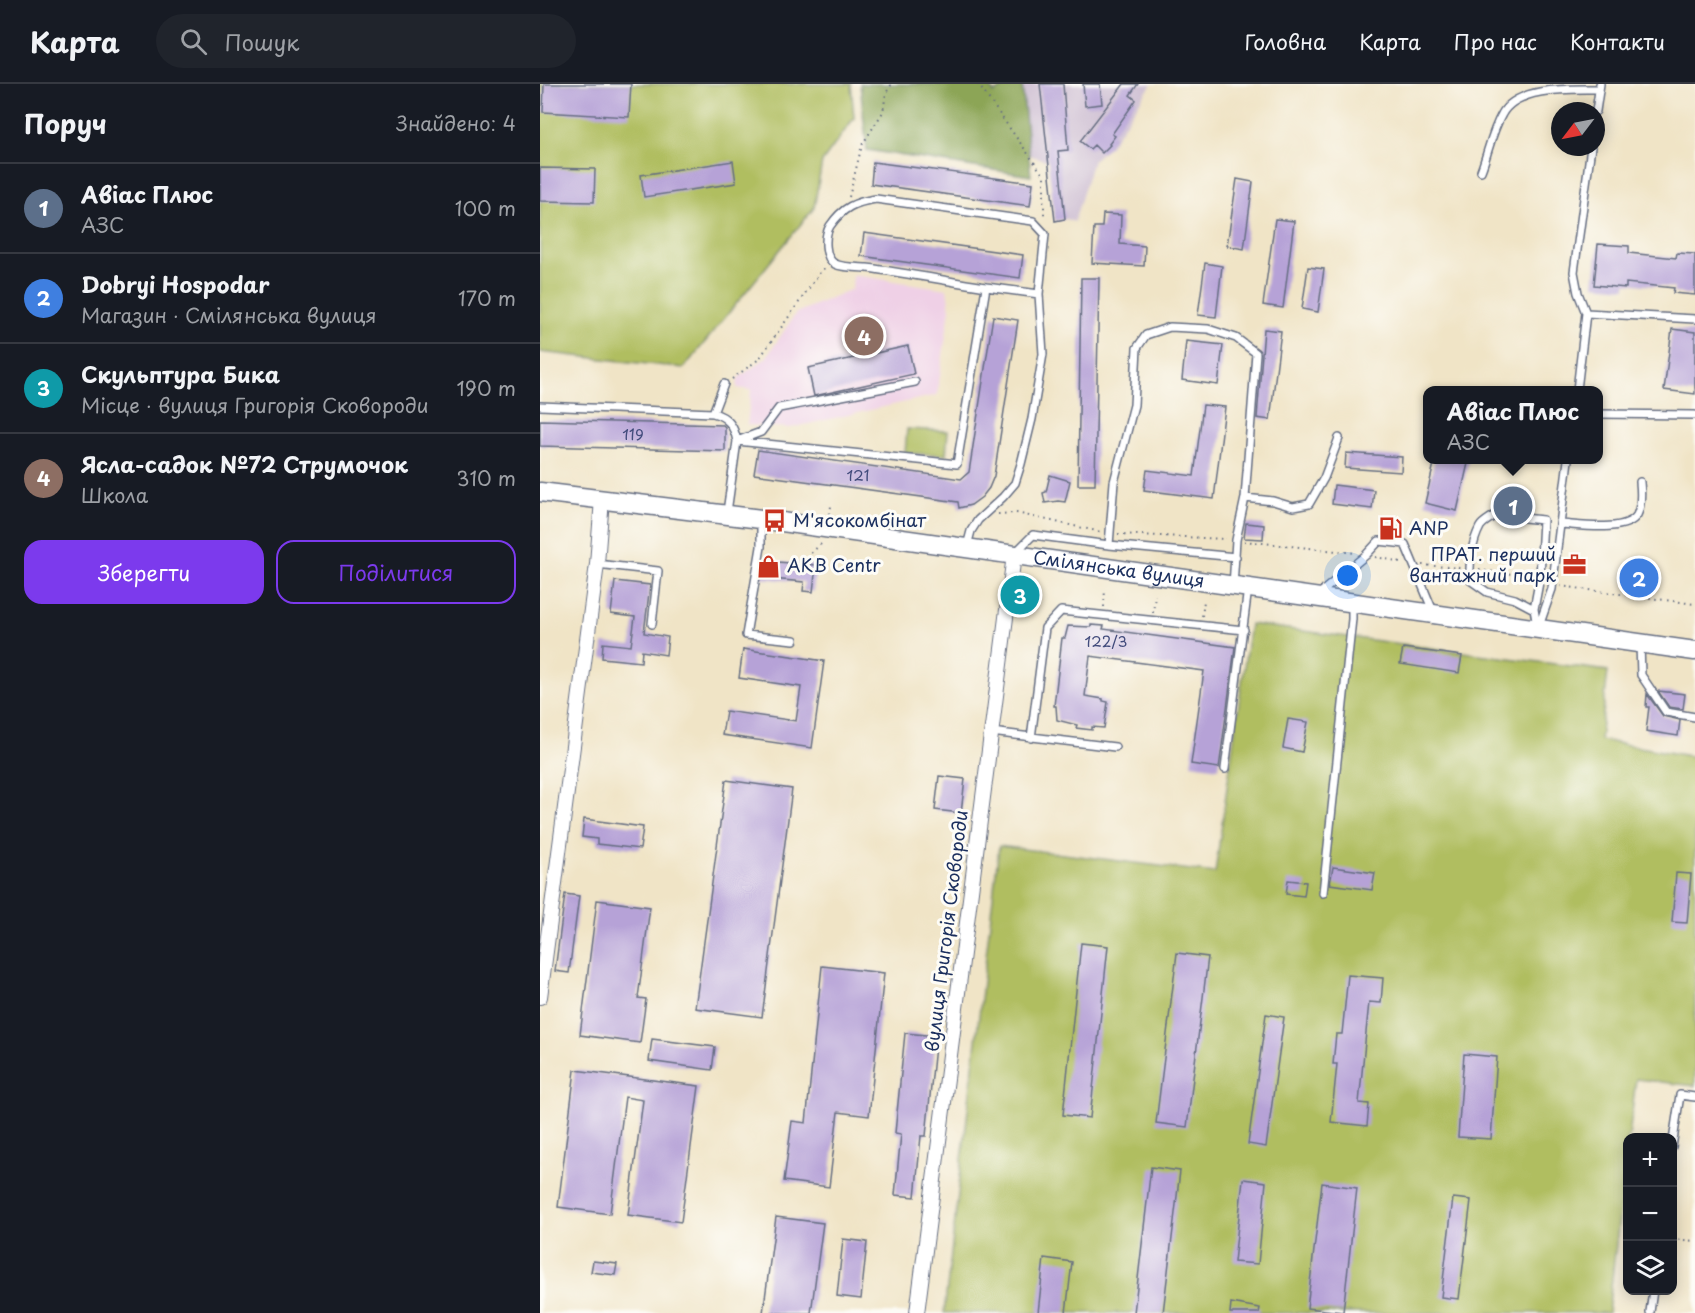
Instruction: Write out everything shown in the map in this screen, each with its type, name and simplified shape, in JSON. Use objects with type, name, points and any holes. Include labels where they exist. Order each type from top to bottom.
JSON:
[{"type":"main road","name":"Смілянська вулиця","points":[[540,492],[727,514],[1695,651]]},
{"type":"street","points":[[540,997],[597,564],[602,499]]},
{"type":"street","name":"вулиця Григорія Сковороди","points":[[917,1313],[1014,555]]},
{"type":"lane","points":[[1481,171],[1502,112],[1526,95],[1569,88],[1599,87],[1597,102]]},
{"type":"lane","points":[[1577,386],[1586,313],[1578,293],[1574,272],[1590,156]]},
{"type":"lane","points":[[966,548],[971,531],[978,520],[1015,483],[1021,464],[1043,354],[1039,294],[1045,234],[1033,221],[876,199],[857,202],[845,210],[829,227],[826,243],[829,259],[836,265],[1039,294]]},
{"type":"lane","points":[[737,441],[957,464],[986,287]]},
{"type":"lane","points":[[1586,313],[1695,319]]},
{"type":"lane","points":[[1109,545],[1114,482],[1134,405],[1137,348],[1146,335],[1170,327],[1208,330],[1236,338],[1256,353],[1245,498],[1236,540],[1244,630],[1225,769]]},
{"type":"lane","points":[[737,441],[761,432],[779,408],[915,382]]},
{"type":"lane","points":[[713,413],[724,384]]},
{"type":"lane","points":[[540,406],[722,415],[730,422],[737,441],[727,514]]},
{"type":"lane","points":[[1603,414],[1695,415]]},
{"type":"lane","points":[[1245,498],[1273,501],[1293,507],[1309,504],[1324,478],[1340,438]]},
{"type":"lane","points":[[1538,629],[1552,585],[1567,464]]},
{"type":"lane","points":[[1560,524],[1619,526],[1629,522],[1637,515],[1641,500],[1640,482]]},
{"type":"lane","points":[[1534,609],[1515,599],[1487,592],[1470,580],[1469,568],[1473,546],[1480,526],[1495,515],[1543,520],[1540,577],[1534,609],[1538,629]]},
{"type":"lane","points":[[761,519],[761,547],[746,635],[794,640]]},
{"type":"lane","points":[[1014,555],[1033,535],[1236,557]]},
{"type":"lane","points":[[1316,597],[1366,555],[1379,541],[1405,544],[1434,614]]},
{"type":"lane","points":[[597,564],[658,571],[652,624]]},
{"type":"lane","points":[[1323,893],[1352,603]]},
{"type":"lane","points":[[1031,738],[1045,628],[1061,611],[1244,630]]},
{"type":"lane","points":[[1640,644],[1641,675],[1666,712],[1695,717]]},
{"type":"lane","points":[[991,732],[1115,747]]},
{"type":"lane","points":[[1674,1133],[1680,1095],[1695,1097]]},
{"type":"lane","points":[[1650,1312],[1652,1295]]},
{"type":"path","points":[[845,210],[862,146],[884,112],[886,93],[892,84]]},
{"type":"path","points":[[978,84],[1044,176],[1045,234]]},
{"type":"path","points":[[724,384],[759,359],[820,271],[833,262]]},
{"type":"path","points":[[830,517],[831,506]]},
{"type":"path","points":[[978,520],[994,515],[1016,513],[1110,534],[1236,540],[1366,555],[1414,565],[1469,568],[1540,577]]},
{"type":"path","points":[[811,553],[826,539]]},
{"type":"path","points":[[1552,585],[1596,589],[1695,604]]},
{"type":"path","points":[[1103,615],[1105,589]]},
{"type":"path","points":[[1152,620],[1155,595]]},
{"type":"path","points":[[1201,626],[1204,601]]},
{"type":"path","points":[[1677,1239],[1695,1241]]},
{"type":"shaded area","points":[[1011,84],[1152,84],[1110,145],[1093,160],[1074,222],[1066,219],[1055,221],[1048,161],[1026,154]]},
{"type":"shaded area","points":[[853,275],[947,289],[950,309],[937,395],[790,428],[747,425],[751,390],[737,388],[738,378],[766,358],[796,313],[852,289]]},
{"type":"green space","points":[[540,84],[851,84],[854,118],[822,162],[814,208],[684,368],[540,352]]},
{"type":"green space","points":[[860,84],[988,84],[994,93],[1009,84],[1022,84],[1031,176],[867,150]]},
{"type":"green space","points":[[907,429],[948,431],[946,455],[905,453]]},
{"type":"green space","points":[[1250,624],[1608,671],[1600,740],[1695,757],[1695,1086],[1636,1079],[1629,1133],[1623,1133],[1623,1185],[1608,1313],[944,1313],[999,846],[1215,873]]},
{"type":"building","points":[[544,84],[631,84],[629,117],[543,112]]},
{"type":"building","points":[[1040,84],[1063,84],[1068,150],[1058,151],[1065,219],[1055,221]]},
{"type":"building","points":[[1083,84],[1100,84],[1102,104],[1085,106]]},
{"type":"building","points":[[1124,84],[1138,84],[1130,95],[1136,100],[1112,134],[1115,136],[1110,145],[1102,153],[1094,145],[1090,149],[1080,141]]},
{"type":"building","points":[[733,161],[736,183],[644,197],[641,175]]},
{"type":"building","points":[[873,162],[1033,183],[1030,206],[871,184]]},
{"type":"building","points":[[540,168],[595,169],[594,202],[540,201]]},
{"type":"building","points":[[1237,179],[1253,182],[1244,249],[1227,246]]},
{"type":"building","points":[[1103,214],[1121,215],[1120,244],[1145,246],[1144,266],[1092,263],[1094,227],[1102,227]]},
{"type":"building","points":[[1275,219],[1294,221],[1283,308],[1263,305]]},
{"type":"building","points":[[864,233],[1023,255],[1020,278],[861,256]]},
{"type":"building","points":[[1598,244],[1629,246],[1629,253],[1676,258],[1677,253],[1695,254],[1695,295],[1673,293],[1674,288],[1626,283],[1626,288],[1594,285]]},
{"type":"building","points":[[1205,263],[1222,266],[1216,317],[1198,315]]},
{"type":"building","points":[[1308,267],[1324,269],[1318,312],[1302,309]]},
{"type":"building","points":[[1081,278],[1099,278],[1095,485],[1078,485]]},
{"type":"building","points":[[993,316],[1018,320],[994,476],[982,497],[971,505],[959,508],[958,502],[754,474],[758,450],[961,479],[969,472]]},
{"type":"building","points":[[1264,329],[1281,331],[1270,420],[1257,418]]},
{"type":"building","points":[[1672,329],[1695,332],[1695,394],[1664,390]]},
{"type":"building","points":[[1186,341],[1223,345],[1218,385],[1182,380]]},
{"type":"building","points":[[908,346],[914,374],[814,396],[808,368]]},
{"type":"building","points":[[1203,405],[1225,407],[1214,499],[1144,490],[1147,470],[1194,476]]},
{"type":"building","points":[[540,420],[723,425],[725,427],[725,451],[540,446]]},
{"type":"building","points":[[1346,453],[1402,457],[1401,472],[1345,468]]},
{"type":"building","points":[[1434,464],[1468,464],[1457,511],[1425,503]]},
{"type":"building","points":[[1050,475],[1070,481],[1065,502],[1045,503],[1043,493],[1046,492]]},
{"type":"building","points":[[1334,485],[1374,490],[1372,509],[1332,504]]},
{"type":"building","points":[[1246,523],[1264,525],[1263,539],[1244,538]]},
{"type":"building","points":[[764,561],[816,565],[813,592],[803,591],[804,582],[761,578]]},
{"type":"building","points":[[615,581],[650,585],[644,633],[668,637],[666,655],[642,651],[641,662],[602,658],[603,643],[631,646],[635,617],[611,614]]},
{"type":"building","points":[[1091,625],[1104,626],[1103,629],[1235,647],[1219,768],[1191,764],[1204,671],[1090,656],[1085,696],[1108,702],[1104,728],[1092,727],[1092,730],[1076,728],[1077,725],[1057,720],[1056,706],[1054,706],[1062,638],[1065,638],[1068,626],[1091,627]]},
{"type":"building","points":[[1403,648],[1462,656],[1459,673],[1400,664]]},
{"type":"building","points":[[743,649],[824,661],[812,748],[722,735],[726,711],[796,721],[801,687],[739,678]]},
{"type":"building","points":[[1658,691],[1685,694],[1683,709],[1669,707]]},
{"type":"building","points":[[1647,694],[1663,716],[1680,720],[1678,736],[1646,731],[1649,707],[1646,707]]},
{"type":"building","points":[[1288,719],[1308,722],[1302,752],[1283,748]]},
{"type":"building","points":[[939,776],[965,779],[961,813],[935,810]]},
{"type":"building","points":[[726,780],[792,789],[762,1017],[695,1008]]},
{"type":"building","points":[[584,819],[643,827],[640,849],[597,844],[597,839],[582,837]]},
{"type":"building","points":[[1333,867],[1375,873],[1372,890],[1330,884]]},
{"type":"building","points":[[1676,873],[1691,874],[1687,923],[1672,922]]},
{"type":"building","points":[[1288,880],[1306,882],[1304,896],[1286,894]]},
{"type":"building","points":[[565,894],[579,896],[569,973],[555,971]]},
{"type":"building","points":[[597,900],[650,907],[638,998],[646,999],[640,1043],[580,1035]]},
{"type":"building","points":[[1081,943],[1108,946],[1090,1118],[1063,1115]]},
{"type":"building","points":[[1177,953],[1208,957],[1187,1127],[1156,1123]]},
{"type":"building","points":[[822,966],[884,973],[869,1116],[838,1112],[829,1187],[784,1181],[792,1121],[806,1123]]},
{"type":"building","points":[[1348,975],[1383,978],[1381,1003],[1369,1002],[1359,1103],[1369,1104],[1367,1126],[1331,1122],[1337,1064],[1333,1064],[1336,1034],[1342,1034]]},
{"type":"building","points":[[1266,1014],[1284,1017],[1266,1147],[1248,1144]]},
{"type":"building","points":[[905,1033],[936,1036],[926,1136],[921,1136],[915,1197],[895,1195],[901,1134],[895,1133]]},
{"type":"building","points":[[652,1039],[715,1047],[712,1070],[649,1061]]},
{"type":"building","points":[[1464,1054],[1497,1057],[1491,1139],[1458,1137]]},
{"type":"building","points":[[575,1070],[699,1086],[681,1222],[628,1215],[643,1100],[625,1097],[610,1214],[558,1207]]},
{"type":"building","points":[[1151,1167],[1180,1171],[1163,1313],[1134,1313]]},
{"type":"building","points":[[1243,1179],[1266,1182],[1258,1264],[1234,1262]]},
{"type":"building","points":[[1322,1183],[1357,1188],[1343,1312],[1307,1308]]},
{"type":"building","points":[[1453,1198],[1471,1200],[1459,1299],[1441,1297]]},
{"type":"building","points":[[776,1217],[823,1223],[811,1313],[763,1313]]},
{"type":"building","points":[[843,1239],[867,1242],[861,1299],[837,1296]]},
{"type":"building","points":[[1044,1258],[1072,1262],[1066,1313],[1038,1313]]},
{"type":"building","points":[[593,1261],[617,1264],[615,1275],[591,1272]]},
{"type":"building","points":[[1231,1303],[1260,1308],[1259,1313],[1230,1313]]},
{"type":"place","name":"Ясла-садок №72 Струмочок","points":[[864,336]]},
{"type":"place","name":"Авіас Плюс","points":[[1513,506]]},
{"type":"place","name":"М'ясокомбінат","points":[[775,521]]},
{"type":"place","name":"ANP","points":[[1391,529]]},
{"type":"place","name":"ПРАТ. перший вантажний парк","points":[[1574,565]]},
{"type":"place","name":"AKB Centr","points":[[769,566]]},
{"type":"place","name":"Dobryi Hospodar","points":[[1639,578]]},
{"type":"place","name":"Cкульптура Бика","points":[[1020,595]]}]
